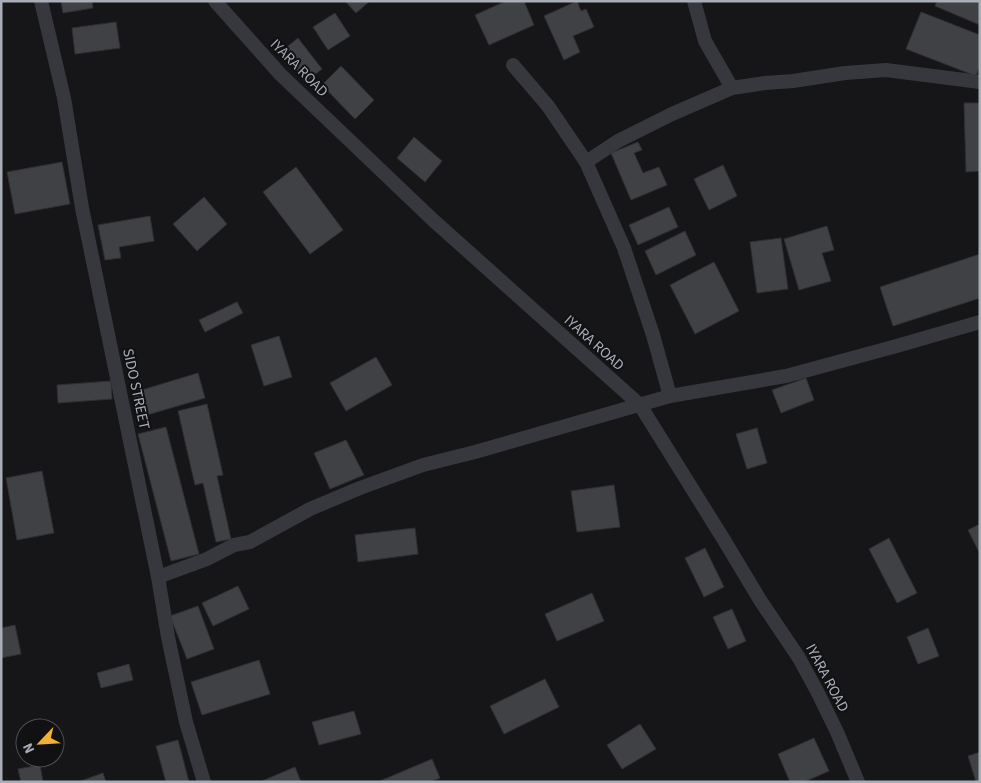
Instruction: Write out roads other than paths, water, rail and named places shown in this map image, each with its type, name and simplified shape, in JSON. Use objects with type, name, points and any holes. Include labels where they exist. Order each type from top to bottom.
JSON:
[{"type":"street","name":"SIDO STREET","points":[[41,1],[64,98],[82,208],[158,576],[168,637],[184,712],[204,782]]},
{"type":"street","name":"IYARA ROAD","points":[[215,1],[280,74],[433,220],[640,405],[760,600],[799,658],[837,732],[858,782]]},
{"type":"street","points":[[694,1],[705,40],[732,88]]},
{"type":"street","points":[[513,65],[548,106],[586,162],[624,248],[653,335],[670,396]]},
{"type":"street","points":[[586,162],[618,141],[732,88],[845,73],[886,70],[980,82]]},
{"type":"street","points":[[158,576],[207,559],[234,545],[250,542],[318,505],[423,465],[670,396],[786,376],[980,322]]}]
